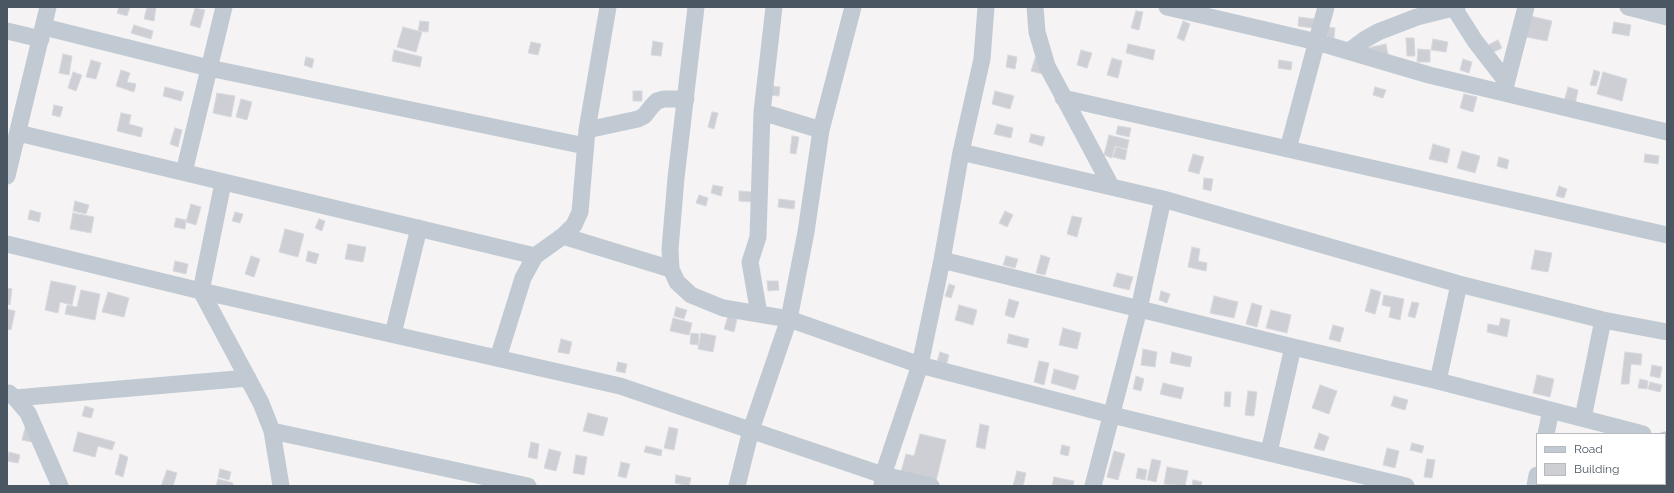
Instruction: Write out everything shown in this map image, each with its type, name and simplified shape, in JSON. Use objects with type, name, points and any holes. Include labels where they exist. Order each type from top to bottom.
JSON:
[{"type":"street","points":[[7,176],[10,153],[18,133],[48,7]]},
{"type":"street","points":[[184,172],[224,7]]},
{"type":"street","points":[[498,358],[523,278],[535,256],[564,236],[574,225],[580,212],[586,138],[608,7]]},
{"type":"street","points":[[696,7],[675,186],[670,249],[671,269],[677,282],[690,296],[723,308],[789,319],[920,365],[1112,415],[1406,486]]},
{"type":"street","points":[[759,314],[750,262],[758,237],[762,112],[774,7]]},
{"type":"street","points":[[737,486],[751,430],[789,319],[806,232],[821,130],[853,7]]},
{"type":"street","points":[[882,480],[920,365],[942,260],[961,152],[982,59],[986,7]]},
{"type":"street","points":[[1036,7],[1037,32],[1047,66],[1111,186]]},
{"type":"street","points":[[1167,7],[1317,42],[1429,75],[1505,87],[1667,132]]},
{"type":"street","points":[[1288,149],[1326,7]]},
{"type":"street","points":[[1505,87],[1526,7]]},
{"type":"street","points":[[1628,7],[1667,17]]},
{"type":"street","points":[[1348,51],[1364,40],[1415,12],[1456,8],[1475,41],[1505,87]]},
{"type":"street","points":[[7,31],[43,33],[209,68],[586,138],[644,116],[657,101],[664,99],[686,99]]},
{"type":"street","points":[[1063,98],[1667,235]]},
{"type":"street","points":[[762,112],[821,130]]},
{"type":"street","points":[[18,133],[535,256]]},
{"type":"street","points":[[961,152],[1163,199],[1459,284],[1603,320],[1667,332]]},
{"type":"street","points":[[223,183],[201,291],[261,403],[272,431],[281,486]]},
{"type":"street","points":[[1093,486],[1139,309],[1163,199]]},
{"type":"street","points":[[393,334],[419,228]]},
{"type":"street","points":[[564,236],[671,269]]},
{"type":"street","points":[[7,244],[201,291],[620,386],[751,430],[882,480],[931,486]]},
{"type":"street","points":[[942,260],[1293,347],[1438,381],[1583,418],[1633,433]]},
{"type":"street","points":[[1438,381],[1459,284]]},
{"type":"street","points":[[1583,418],[1603,320]]},
{"type":"street","points":[[1269,452],[1293,347]]},
{"type":"street","points":[[11,395],[248,378]]},
{"type":"street","points":[[11,395],[28,413],[60,486]]},
{"type":"street","points":[[1546,433],[1551,410]]},
{"type":"street","points":[[272,431],[528,486]]},
{"type":"building","points":[[119,7],[130,7],[127,16],[117,13]]},
{"type":"building","points":[[147,7],[156,7],[154,21],[144,19]]},
{"type":"building","points":[[195,8],[205,10],[200,28],[190,25]]},
{"type":"building","points":[[1136,11],[1143,12],[1139,30],[1131,28]]},
{"type":"building","points":[[1526,15],[1552,21],[1547,41],[1521,36]]},
{"type":"building","points":[[1299,17],[1315,19],[1313,28],[1298,26]]},
{"type":"building","points":[[420,21],[429,22],[428,32],[418,31]]},
{"type":"building","points":[[1183,21],[1190,24],[1184,41],[1177,38]]},
{"type":"building","points":[[1614,22],[1631,25],[1629,36],[1612,33]]},
{"type":"building","points":[[134,25],[153,31],[151,39],[131,33]]},
{"type":"building","points":[[403,27],[422,32],[416,52],[397,47]]},
{"type":"building","points":[[1328,27],[1335,28],[1334,38],[1327,37]]},
{"type":"building","points":[[1406,38],[1414,38],[1415,56],[1407,56]]},
{"type":"building","points":[[1433,39],[1448,42],[1446,52],[1431,50]]},
{"type":"building","points":[[1498,40],[1502,48],[1489,54],[1486,46]]},
{"type":"building","points":[[653,41],[663,43],[661,56],[651,55]]},
{"type":"building","points":[[531,42],[541,44],[538,55],[528,53]]},
{"type":"building","points":[[1128,44],[1155,50],[1153,60],[1126,53]]},
{"type":"building","points":[[1386,44],[1388,55],[1367,48]]},
{"type":"building","points":[[1418,49],[1430,50],[1430,62],[1417,62]]},
{"type":"building","points":[[394,50],[422,57],[420,67],[392,61]]},
{"type":"building","points":[[1081,50],[1092,53],[1087,68],[1077,65]]},
{"type":"building","points":[[63,54],[72,56],[69,75],[59,73]]},
{"type":"building","points":[[1008,55],[1017,57],[1015,69],[1006,67]]},
{"type":"building","points":[[306,57],[314,59],[312,68],[304,65]]},
{"type":"building","points":[[1035,58],[1046,61],[1042,74],[1031,71]]},
{"type":"building","points":[[1112,58],[1122,61],[1118,78],[1107,75]]},
{"type":"building","points":[[1463,59],[1472,62],[1469,73],[1460,70]]},
{"type":"building","points":[[91,60],[101,63],[96,79],[86,77]]},
{"type":"building","points":[[1279,60],[1292,62],[1291,70],[1278,68]]},
{"type":"building","points":[[121,70],[130,73],[127,82],[136,84],[134,92],[116,86]]},
{"type":"building","points":[[1594,70],[1600,72],[1596,86],[1590,85]]},
{"type":"building","points":[[73,72],[82,75],[76,91],[68,88]]},
{"type":"building","points":[[1603,72],[1627,79],[1622,101],[1597,94]]},
{"type":"building","points":[[770,86],[780,87],[779,96],[768,95]]},
{"type":"building","points":[[165,87],[184,92],[181,101],[163,96]]},
{"type":"building","points":[[1375,87],[1386,90],[1383,98],[1373,95]]},
{"type":"building","points":[[1568,87],[1578,90],[1575,105],[1564,102]]},
{"type":"building","points":[[633,91],[642,91],[642,101],[633,101]]},
{"type":"building","points":[[995,91],[1014,96],[1010,109],[992,104]]},
{"type":"building","points":[[217,93],[235,96],[231,117],[213,113]]},
{"type":"building","points":[[1464,94],[1477,97],[1473,112],[1460,108]]},
{"type":"building","points":[[241,99],[252,102],[247,120],[236,117]]},
{"type":"building","points":[[54,105],[63,107],[60,117],[52,115]]},
{"type":"building","points":[[712,112],[718,113],[714,129],[708,127]]},
{"type":"building","points":[[121,113],[131,115],[129,124],[143,128],[141,137],[117,131]]},
{"type":"building","points":[[997,124],[1013,128],[1011,138],[994,134]]},
{"type":"building","points":[[1118,126],[1131,128],[1129,137],[1116,134]]},
{"type":"building","points":[[175,128],[182,130],[178,147],[170,144]]},
{"type":"building","points":[[1031,134],[1045,137],[1042,146],[1029,142]]},
{"type":"building","points":[[1109,135],[1129,140],[1127,149],[1115,146],[1112,158],[1104,155]]},
{"type":"building","points":[[792,136],[799,137],[796,154],[790,153]]},
{"type":"building","points":[[1433,144],[1450,149],[1447,163],[1429,159]]},
{"type":"building","points":[[1116,147],[1127,150],[1125,160],[1113,157]]},
{"type":"building","points":[[1462,151],[1480,156],[1475,173],[1457,168]]},
{"type":"building","points":[[1193,154],[1204,157],[1199,174],[1188,171]]},
{"type":"building","points":[[1645,154],[1659,156],[1658,164],[1644,162]]},
{"type":"building","points":[[1499,157],[1509,160],[1507,169],[1497,166]]},
{"type":"building","points":[[1204,178],[1213,179],[1211,191],[1203,189]]},
{"type":"building","points":[[713,185],[723,187],[721,196],[711,193]]},
{"type":"building","points":[[1559,186],[1567,189],[1564,198],[1556,196]]},
{"type":"building","points":[[739,191],[753,192],[752,202],[739,201]]},
{"type":"building","points":[[699,195],[708,198],[706,206],[696,203]]},
{"type":"building","points":[[779,199],[795,201],[794,209],[778,207]]},
{"type":"building","points":[[75,201],[89,205],[86,214],[73,211]]},
{"type":"building","points":[[191,204],[201,207],[196,225],[186,222]]},
{"type":"building","points":[[30,210],[41,213],[39,222],[28,219]]},
{"type":"building","points":[[1005,211],[1013,215],[1007,227],[999,223]]},
{"type":"building","points":[[235,212],[243,214],[240,223],[232,221]]},
{"type":"building","points":[[73,213],[94,217],[91,233],[70,229]]},
{"type":"building","points":[[1072,216],[1082,218],[1077,237],[1067,234]]},
{"type":"building","points":[[176,218],[186,220],[185,229],[174,227]]},
{"type":"building","points":[[319,219],[325,221],[322,231],[315,228]]},
{"type":"building","points":[[285,229],[304,234],[298,257],[279,252]]},
{"type":"building","points":[[348,244],[366,247],[363,262],[345,259]]},
{"type":"building","points":[[1192,247],[1200,249],[1198,261],[1207,263],[1206,271],[1188,267]]},
{"type":"building","points":[[1535,250],[1552,253],[1548,272],[1531,269]]},
{"type":"building","points":[[308,251],[319,254],[316,264],[306,261]]},
{"type":"building","points":[[1041,255],[1050,258],[1045,275],[1036,273]]},
{"type":"building","points":[[251,256],[260,259],[254,277],[245,274]]},
{"type":"building","points":[[1006,256],[1018,259],[1015,268],[1003,265]]},
{"type":"building","points":[[175,261],[188,264],[186,274],[173,271]]},
{"type":"building","points":[[1117,273],[1133,277],[1129,290],[1113,286]]},
{"type":"building","points":[[51,281],[76,286],[72,305],[60,302],[58,313],[45,310]]},
{"type":"building","points":[[767,281],[778,281],[779,290],[768,291]]},
{"type":"building","points":[[949,284],[955,286],[951,298],[945,296]]},
{"type":"building","points":[[7,288],[12,289],[10,305],[7,304]]},
{"type":"building","points":[[1371,289],[1381,292],[1375,314],[1365,311]]},
{"type":"building","points":[[81,290],[100,294],[95,320],[65,314],[67,305],[77,307]]},
{"type":"building","points":[[1161,291],[1170,294],[1167,303],[1159,300]]},
{"type":"building","points":[[108,292],[129,298],[124,317],[102,312]]},
{"type":"building","points":[[1384,295],[1404,299],[1400,320],[1389,317],[1391,307],[1382,305]]},
{"type":"building","points":[[1214,296],[1238,302],[1234,318],[1210,313]]},
{"type":"building","points":[[1009,299],[1019,302],[1014,318],[1005,315]]},
{"type":"building","points":[[1412,302],[1419,303],[1415,318],[1408,316]]},
{"type":"building","points":[[1252,303],[1262,306],[1257,327],[1246,324]]},
{"type":"building","points":[[959,305],[977,310],[973,325],[955,320]]},
{"type":"building","points":[[676,307],[687,310],[684,319],[674,316]]},
{"type":"building","points":[[7,309],[15,311],[11,330],[7,329]]},
{"type":"building","points":[[1271,310],[1291,315],[1287,333],[1266,328]]},
{"type":"building","points":[[728,316],[737,319],[734,332],[724,329]]},
{"type":"building","points":[[673,318],[692,323],[689,335],[670,331]]},
{"type":"building","points":[[1501,318],[1510,320],[1507,337],[1487,332],[1488,324],[1499,326]]},
{"type":"building","points":[[1333,325],[1344,328],[1340,342],[1329,339]]},
{"type":"building","points":[[1063,328],[1081,333],[1077,349],[1059,345]]},
{"type":"building","points":[[691,333],[699,334],[698,345],[690,344]]},
{"type":"building","points":[[701,333],[716,336],[713,352],[698,349]]},
{"type":"building","points":[[1009,334],[1029,339],[1027,348],[1007,343]]},
{"type":"building","points":[[561,339],[572,342],[569,354],[558,352]]},
{"type":"building","points":[[1143,349],[1157,352],[1155,367],[1141,365]]},
{"type":"building","points":[[940,352],[949,355],[944,374],[934,371]]},
{"type":"building","points":[[1172,352],[1192,357],[1190,367],[1170,363]]},
{"type":"building","points":[[1625,352],[1642,354],[1641,365],[1631,364],[1629,384],[1621,384]]},
{"type":"building","points":[[1039,361],[1049,363],[1044,385],[1034,382]]},
{"type":"building","points":[[618,362],[627,364],[625,373],[616,371]]},
{"type":"building","points":[[1652,365],[1662,367],[1660,378],[1650,376]]},
{"type":"building","points":[[1054,369],[1079,376],[1075,390],[1051,383]]},
{"type":"building","points":[[1537,375],[1554,379],[1550,397],[1533,393]]},
{"type":"building","points":[[1136,376],[1144,379],[1141,391],[1133,389]]},
{"type":"building","points":[[1640,379],[1648,381],[1647,389],[1638,388]]},
{"type":"building","points":[[1650,382],[1662,385],[1660,392],[1648,389]]},
{"type":"building","points":[[1163,383],[1184,388],[1181,399],[1160,394]]},
{"type":"building","points":[[1320,385],[1337,391],[1329,414],[1312,408]]},
{"type":"building","points":[[1248,391],[1257,392],[1254,416],[1245,415]]},
{"type":"building","points":[[1225,392],[1231,392],[1230,407],[1224,406]]},
{"type":"building","points":[[1394,396],[1408,400],[1405,410],[1391,406]]},
{"type":"building","points":[[85,406],[94,409],[91,418],[82,416]]},
{"type":"building","points":[[588,413],[608,418],[603,436],[583,431]]},
{"type":"building","points":[[27,421],[32,442],[22,440]]},
{"type":"building","points":[[980,424],[989,426],[985,449],[976,447]]},
{"type":"building","points":[[669,427],[678,429],[674,450],[664,448]]},
{"type":"building","points":[[78,432],[115,442],[112,450],[98,446],[95,457],[73,451]]},
{"type":"building","points":[[1319,433],[1329,437],[1324,451],[1314,448]]},
{"type":"building","points":[[920,434],[946,440],[936,481],[901,472],[906,454],[914,456]]},
{"type":"building","points":[[531,442],[539,444],[537,459],[528,457]]},
{"type":"building","points":[[1412,443],[1424,446],[1422,453],[1410,450]]},
{"type":"building","points":[[1062,445],[1070,447],[1068,456],[1060,454]]},
{"type":"building","points":[[646,446],[662,450],[661,456],[644,452]]},
{"type":"building","points":[[1387,448],[1399,451],[1395,468],[1383,465]]},
{"type":"building","points":[[549,449],[561,452],[556,471],[544,468]]},
{"type":"building","points":[[1114,451],[1125,454],[1118,480],[1107,477]]},
{"type":"building","points":[[9,452],[20,455],[18,463],[7,461]]},
{"type":"building","points":[[120,454],[128,457],[123,477],[115,474]]},
{"type":"building","points":[[576,455],[587,457],[584,475],[573,473]]},
{"type":"building","points":[[1152,459],[1161,461],[1156,482],[1147,480]]},
{"type":"building","points":[[1427,459],[1435,460],[1432,478],[1424,477]]},
{"type":"building","points":[[621,462],[630,464],[626,478],[618,476]]},
{"type":"building","points":[[1167,467],[1188,471],[1185,486],[1164,484]]},
{"type":"building","points":[[1138,468],[1147,470],[1145,480],[1136,478]]},
{"type":"building","points":[[220,469],[231,472],[229,480],[218,477]]},
{"type":"building","points":[[167,470],[177,473],[173,486],[161,486]]},
{"type":"building","points":[[1017,471],[1026,473],[1023,486],[1013,486]]},
{"type":"building","points":[[676,475],[691,478],[689,486],[675,483]]},
{"type":"building","points":[[1054,477],[1074,481],[1073,486],[1052,486]]},
{"type":"building","points":[[218,479],[233,483],[233,486],[216,486]]},
{"type":"building","points":[[1193,480],[1202,482],[1201,486],[1192,486]]}]
